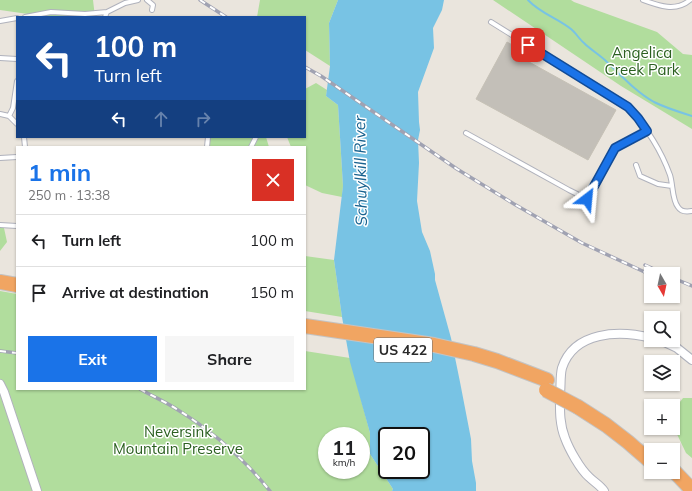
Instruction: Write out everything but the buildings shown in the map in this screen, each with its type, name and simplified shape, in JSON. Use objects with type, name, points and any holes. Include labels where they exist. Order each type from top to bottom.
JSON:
[{"type":"highway","points":[[0,273],[16,276]]},
{"type":"highway","points":[[0,282],[16,285]]},
{"type":"highway","name":"US 422","points":[[306,326],[434,346],[474,354],[601,411],[644,443]]},
{"type":"highway","name":"US 422","points":[[306,335],[498,366]]},
{"type":"highway","name":"US 422","points":[[579,402],[644,456]]},
{"type":"highway","points":[[680,477],[692,490]]},
{"type":"highway","points":[[669,479],[681,491]]},
{"type":"street","points":[[604,491],[580,466],[564,438],[560,414],[562,369],[568,357],[586,340],[603,335],[625,334],[644,336]]},
{"type":"street","points":[[675,347],[692,360]]},
{"type":"street","points":[[0,384],[37,491]]},
{"type":"lane","points":[[30,16],[51,12],[85,14],[107,12],[125,3],[138,0]]},
{"type":"lane","points":[[147,0],[153,5],[152,10]]},
{"type":"lane","points":[[644,0],[656,4],[675,7],[682,6],[690,0]]},
{"type":"lane","points":[[665,0],[665,6]]},
{"type":"lane","points":[[105,16],[107,12]]},
{"type":"lane","points":[[0,21],[16,18]]},
{"type":"lane","points":[[491,22],[628,107],[638,118],[662,156],[671,176],[675,202],[679,208],[685,212],[692,211]]},
{"type":"lane","points":[[0,58],[16,59]]},
{"type":"lane","points":[[9,116],[13,108],[16,88]]},
{"type":"lane","points":[[0,114],[9,116],[16,123]]},
{"type":"lane","points":[[466,133],[587,199],[615,148],[647,131]]},
{"type":"lane","points":[[0,158],[16,157]]},
{"type":"lane","points":[[636,165],[640,176],[658,184],[672,186]]},
{"type":"lane","points":[[0,225],[16,226]]},
{"type":"green space","points":[[0,0],[93,0],[95,16],[42,16],[0,10]]},
{"type":"green space","points":[[260,0],[338,0],[329,23],[330,66],[306,51],[306,16],[257,16]]},
{"type":"green space","name":"Angelica Creek Park","points":[[493,0],[571,0],[657,32],[683,54],[692,55],[692,129],[621,86]]},
{"type":"green space","points":[[316,83],[327,90],[326,96],[338,105],[343,186],[342,197],[322,193],[306,185],[306,146],[291,146],[287,138],[306,138],[306,88]]},
{"type":"green space","points":[[209,138],[266,138],[269,146],[208,146]]},
{"type":"green space","points":[[0,227],[4,228],[7,242],[0,251]]},
{"type":"green space","points":[[306,256],[334,260],[342,317],[306,311]]},
{"type":"green space","name":"Neversink Mountain Preserve","points":[[0,291],[16,294],[16,390],[306,390],[306,351],[350,358],[368,427],[318,427],[318,479],[370,479],[370,454],[378,466],[378,479],[386,479],[393,489],[392,491],[0,491]]},
{"type":"green space","points":[[683,398],[692,398],[692,458],[686,453],[677,435],[680,435],[680,402]]},
{"type":"water","name":"Schuylkill River","points":[[338,0],[444,0],[442,10],[433,28],[434,48],[418,92],[420,130],[418,140],[419,163],[417,201],[422,232],[430,251],[435,280],[451,338],[460,382],[471,439],[476,491],[392,491],[393,489],[386,479],[430,479],[430,427],[378,427],[378,466],[370,454],[370,427],[368,427],[350,362],[334,260],[343,186],[338,105],[326,96],[330,66],[329,23]]},
{"type":"waterway","points":[[528,0],[533,5],[571,29],[587,46],[604,59],[641,94],[663,106],[692,116]]},
{"type":"railway","points":[[200,0],[224,16]]},
{"type":"railway","points":[[306,68],[321,76],[457,169],[514,204],[582,243],[644,272]]},
{"type":"railway","points":[[645,265],[649,267]]},
{"type":"railway","points":[[680,281],[692,286]]},
{"type":"railway","points":[[0,351],[16,353]]},
{"type":"railway","points":[[142,390],[173,407],[203,427],[239,457],[270,491]]},
{"type":"route","points":[[528,45],[628,107],[647,131],[615,148],[587,199]]}]
